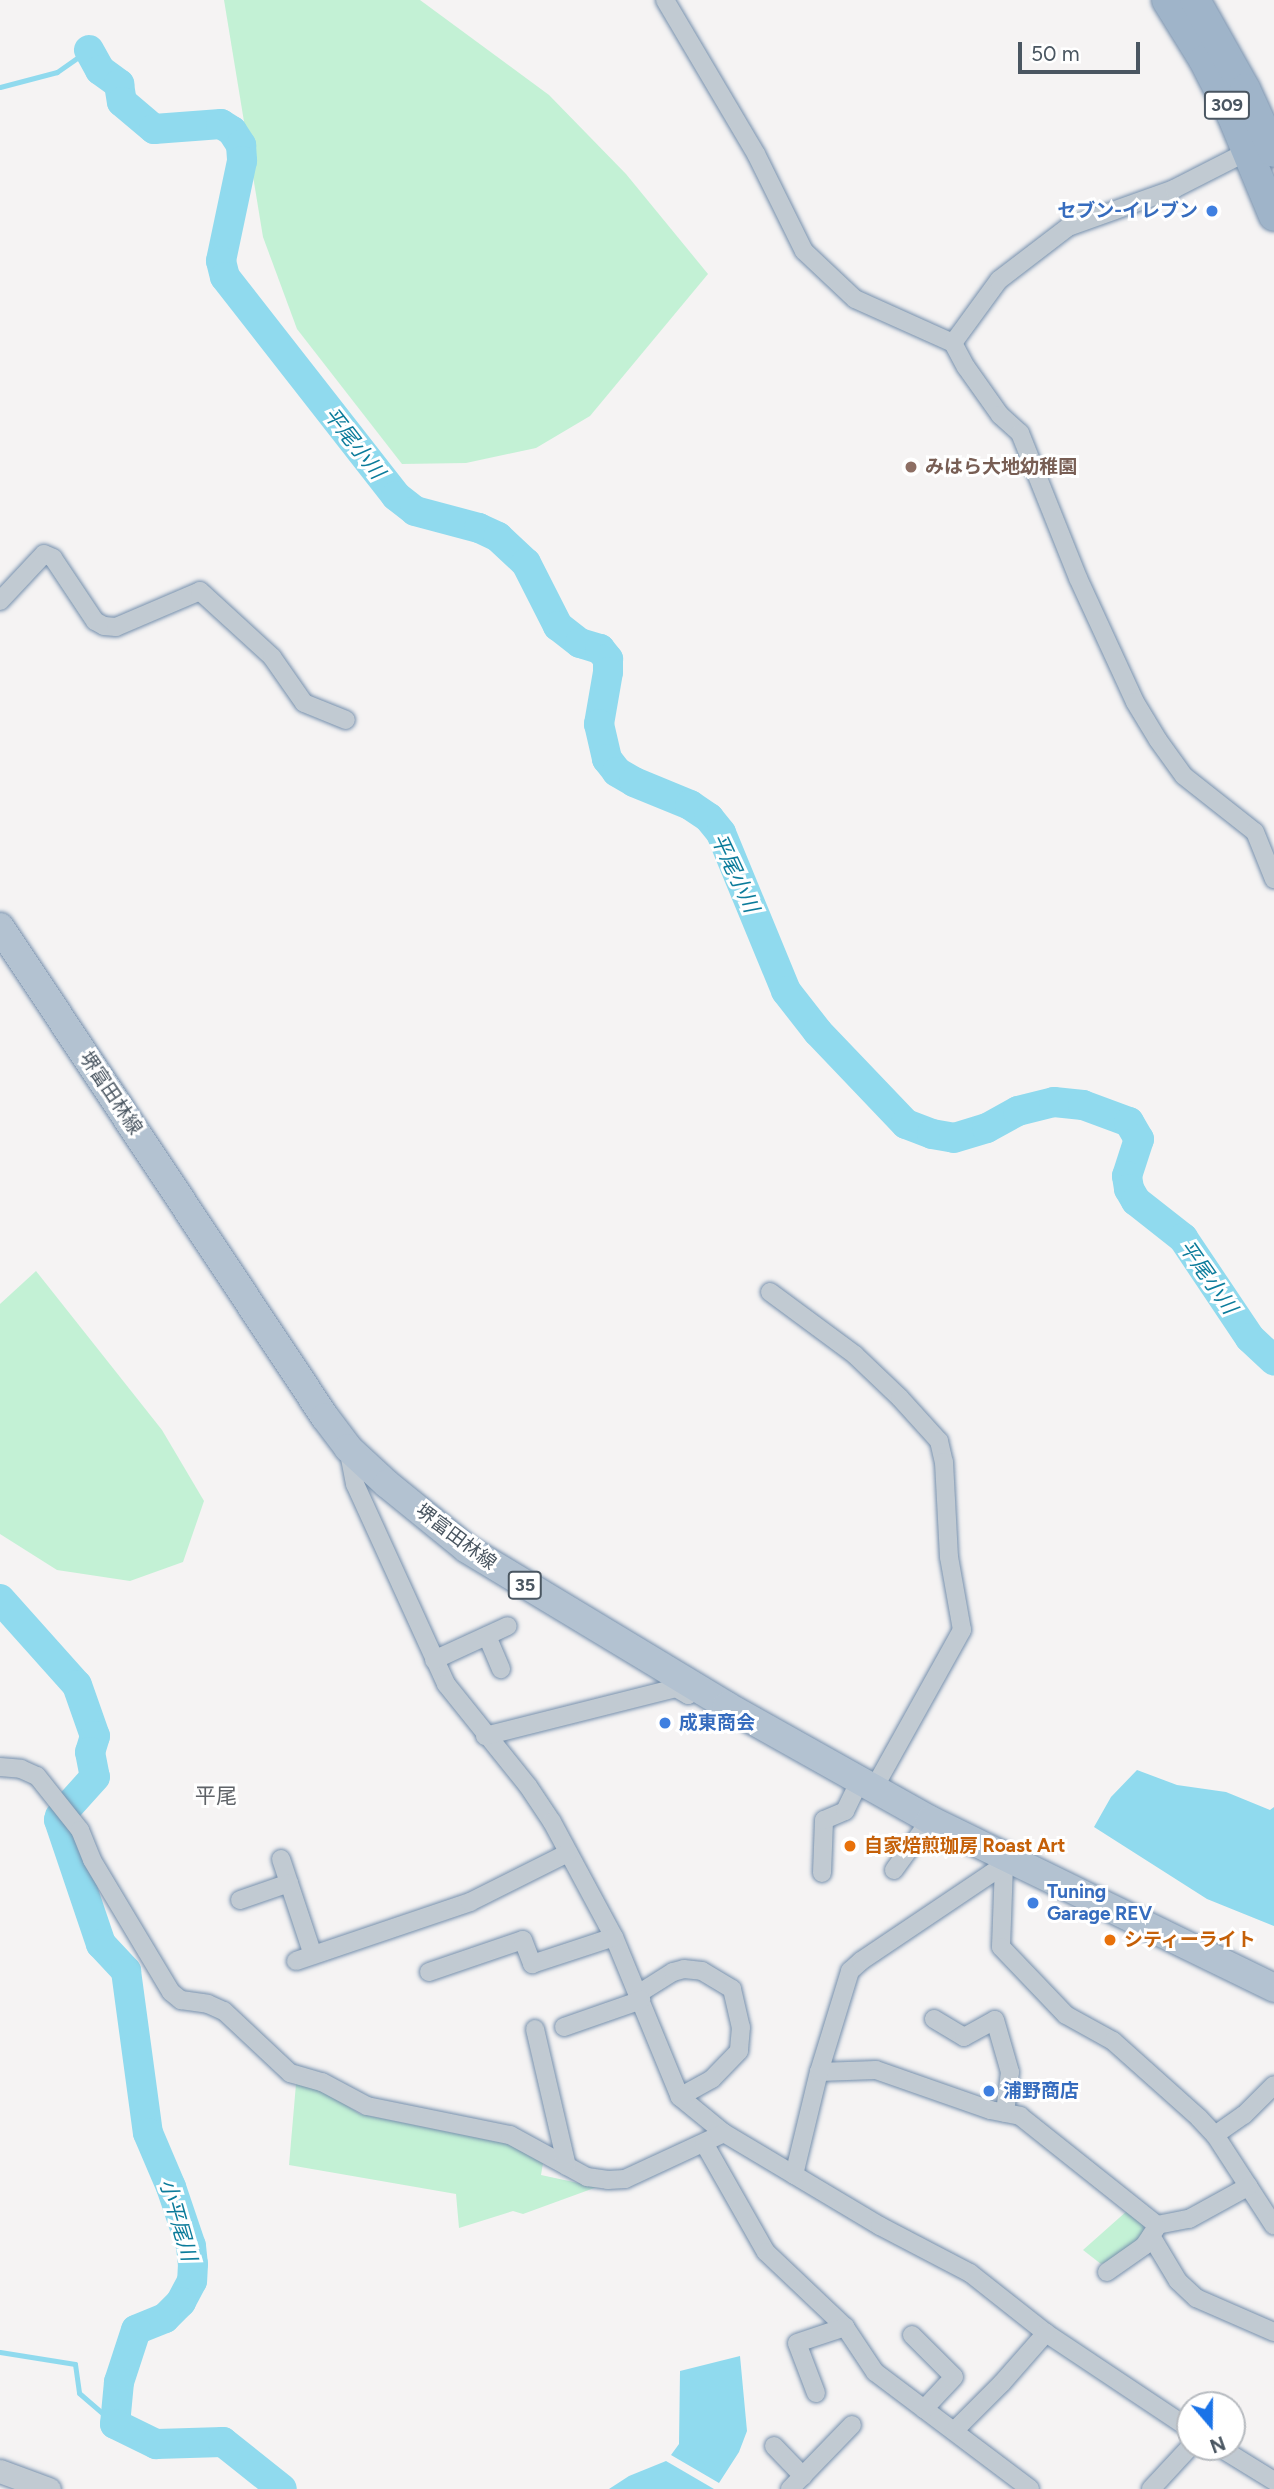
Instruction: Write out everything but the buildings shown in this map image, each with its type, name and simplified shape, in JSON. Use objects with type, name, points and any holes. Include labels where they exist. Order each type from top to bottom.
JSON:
[{"type":"highway","name":"309","points":[[1167,0],[1204,60],[1266,145]]},
{"type":"highway","name":"309","points":[[1195,0],[1245,89],[1266,145],[1274,216]]},
{"type":"main road","name":"堺富田林線","points":[[0,927],[348,1448],[387,1484],[467,1549],[698,1689],[1006,1861],[1274,1988]]},
{"type":"street","points":[[664,0],[756,154],[804,251],[855,299],[953,343],[966,367],[1000,415],[1020,433],[1078,579],[1135,702],[1184,776],[1255,832],[1274,879]]},
{"type":"street","points":[[953,343],[999,280],[1068,227],[1174,189],[1266,145]]},
{"type":"street","points":[[0,601],[44,554],[53,558],[95,621],[104,626],[116,627],[200,591],[272,657],[304,703],[346,720]]},
{"type":"street","points":[[770,1292],[855,1355],[900,1398],[939,1441],[944,1461],[949,1557],[962,1630],[867,1784],[845,1811],[824,1820],[822,1873]]},
{"type":"street","points":[[348,1448],[355,1484],[434,1660],[460,1705],[528,1786],[552,1822],[614,1937],[680,2097],[724,2133],[880,2226],[970,2273],[1046,2333],[1176,2420]]},
{"type":"street","points":[[434,1660],[508,1626]]},
{"type":"street","points":[[486,1636],[501,1669]]},
{"type":"street","points":[[485,1736],[676,1688],[688,1695],[698,1689]]},
{"type":"street","points":[[0,1767],[21,1769],[37,1776],[80,1830],[92,1860],[161,1978],[181,2000],[208,2004],[224,2011],[290,2073],[322,2082],[367,2106],[510,2135],[587,2176],[625,2179],[724,2133]]},
{"type":"street","points":[[894,1870],[930,1820]]},
{"type":"street","points":[[281,1859],[289,1883],[304,1958],[470,1902],[568,1853]]},
{"type":"street","points":[[794,2175],[818,2073],[850,1971],[1006,1861]]},
{"type":"street","points":[[1006,1861],[1001,1947],[1066,2015],[1112,2041],[1215,2135],[1274,2226]]},
{"type":"street","points":[[240,1900],[289,1883]]},
{"type":"street","points":[[429,1972],[523,1940],[532,1964],[614,1937]]},
{"type":"street","points":[[564,2027],[639,1997],[673,1972],[684,1969],[702,1971],[732,1989],[741,2027],[738,2051],[712,2079],[680,2097]]},
{"type":"street","points":[[934,2020],[964,2037],[995,2020],[1010,2072],[1005,2113]]},
{"type":"street","points":[[535,2029],[567,2166]]},
{"type":"street","points":[[818,2073],[876,2070],[1020,2116],[1108,2183],[1154,2231],[1178,2281],[1196,2298],[1274,2332]]},
{"type":"street","points":[[1215,2135],[1244,2115],[1274,2085]]},
{"type":"street","points":[[704,2143],[766,2252],[845,2326],[876,2372],[1030,2489]]},
{"type":"street","points":[[1107,2272],[1144,2246],[1154,2231],[1189,2219],[1249,2186]]},
{"type":"street","points":[[816,2393],[797,2343],[845,2326]]},
{"type":"street","points":[[954,2431],[1002,2384],[1046,2333]]},
{"type":"street","points":[[912,2334],[954,2377],[924,2409]]},
{"type":"street","points":[[790,2489],[852,2425]]},
{"type":"street","points":[[774,2446],[803,2476]]},
{"type":"street","points":[[1151,2489],[1177,2461]]},
{"type":"street","points":[[1242,2461],[1274,2481]]},
{"type":"street","points":[[0,2471],[49,2489]]},
{"type":"green space","points":[[224,0],[420,0],[549,95],[626,174],[708,274],[590,416],[536,448],[466,463],[402,464],[297,329],[263,237]]},
{"type":"green space","points":[[36,1271],[162,1430],[204,1501],[183,1562],[130,1581],[57,1570],[0,1534],[0,1304]]},
{"type":"green space","points":[[296,2084],[324,2091],[360,2114],[508,2144],[543,2163],[541,2175],[597,2187],[523,2214],[513,2211],[459,2228],[456,2194],[289,2165]]},
{"type":"green space","points":[[1128,2210],[1143,2223],[1145,2233],[1120,2256],[1101,2264],[1083,2250]]},
{"type":"water","points":[[1137,1770],[1177,1785],[1226,1792],[1270,1810],[1274,1807],[1274,1926],[1207,1899],[1094,1827],[1111,1797]]},
{"type":"water","points":[[740,2356],[747,2431],[739,2452],[719,2483],[671,2455],[679,2444],[680,2371]]},
{"type":"water","points":[[666,2461],[714,2489],[609,2489],[629,2476]]},
{"type":"waterway","points":[[0,87],[57,72],[89,50]]},
{"type":"waterway","name":"平尾小川","points":[[89,50],[100,70],[119,84],[122,102],[154,129],[221,124],[232,131],[241,145],[242,161],[221,261],[225,277],[396,496],[415,511],[479,528],[498,537],[526,563],[558,626],[580,643],[600,649],[608,659],[599,724],[607,759],[617,772],[634,782],[690,805],[709,818],[721,833],[786,991],[818,1032],[906,1124],[932,1134],[954,1138],[987,1128],[1018,1111],[1054,1102],[1083,1105],[1129,1122],[1139,1139],[1127,1176],[1129,1189],[1136,1201],[1183,1238],[1250,1338],[1274,1360]]},
{"type":"waterway","name":"小平尾川","points":[[0,1599],[77,1685],[95,1736],[90,1752],[95,1777],[68,1807]]},
{"type":"waterway","name":"小平尾川","points":[[60,1816],[59,1820],[101,1944],[126,1971],[148,2133],[171,2187],[191,2246],[193,2264],[192,2281],[181,2302],[165,2318],[136,2330],[119,2382],[115,2424],[156,2444],[223,2442],[282,2489]]},
{"type":"waterway","points":[[0,2352],[75,2364],[79,2393],[115,2424]]},
{"type":"place","name":"セブン-イレブン","points":[[1212,211]]},
{"type":"place","name":"みはら大地幼稚園","points":[[911,467]]},
{"type":"place","name":"成東商会","points":[[665,1723]]},
{"type":"place","name":"自家焙煎珈房 Roast Art","points":[[850,1846]]},
{"type":"place","name":"Tuning Garage REV","points":[[1033,1903]]},
{"type":"place","name":"シティーライト","points":[[1110,1940]]},
{"type":"place","name":"浦野商店","points":[[989,2091]]},
{"type":"district","name":"平尾","points":[[216,1796]]}]
